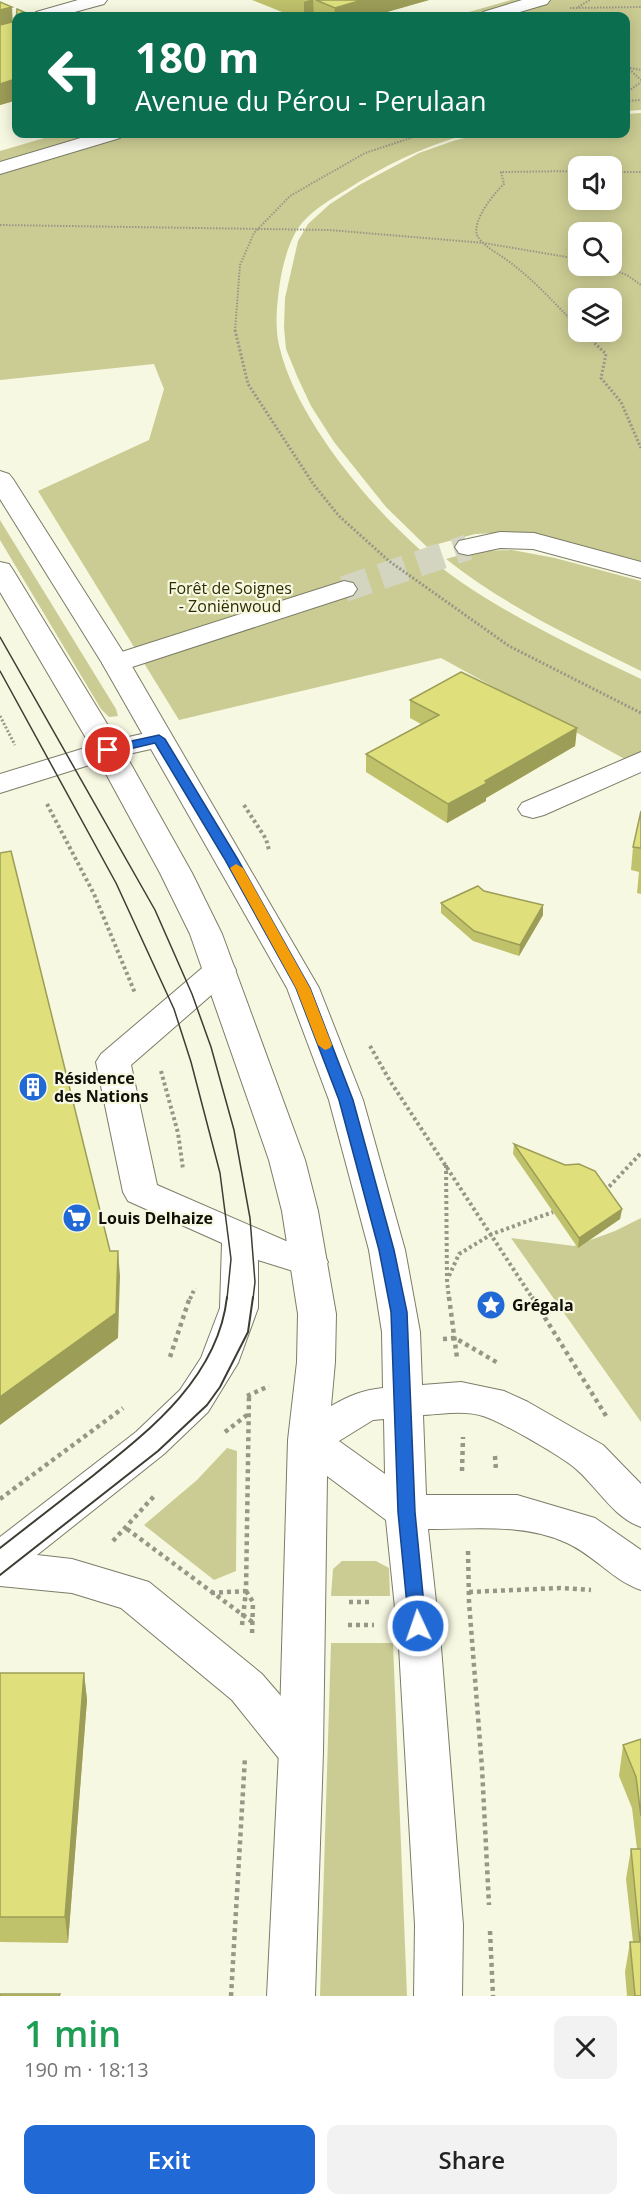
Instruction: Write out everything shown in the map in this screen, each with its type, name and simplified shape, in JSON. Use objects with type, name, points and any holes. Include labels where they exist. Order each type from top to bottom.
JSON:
[{"type":"main road","points":[[56,12],[98,0]]},
{"type":"main road","points":[[502,12],[541,0]]},
{"type":"main road","points":[[0,168],[100,138]]},
{"type":"main road","points":[[0,479],[116,663],[231,858],[303,988],[346,1100],[387,1250],[399,1312],[406,1512],[420,1647],[439,1924],[438,1996]]},
{"type":"main road","points":[[468,547],[500,540],[534,541],[641,570]]},
{"type":"main road","points":[[0,570],[108,750],[176,873],[206,934],[286,1160],[300,1211],[317,1314],[316,1362],[308,1440],[301,1752],[291,1996]]},
{"type":"main road","points":[[116,663],[344,589]]},
{"type":"main road","points":[[0,784],[108,750],[159,739]]},
{"type":"main road","points":[[533,809],[641,761]]},
{"type":"main road","points":[[220,970],[113,1062],[141,1192],[273,1251],[309,1262]]},
{"type":"main road","points":[[0,1561],[150,1443],[194,1401],[219,1363],[239,1308],[240,1237]]},
{"type":"main road","points":[[308,1440],[365,1405],[461,1397],[490,1402],[514,1413],[589,1456],[641,1510]]},
{"type":"main road","points":[[308,1440],[406,1512],[517,1512],[580,1530],[641,1573]]},
{"type":"main road","points":[[0,1569],[72,1576],[134,1594],[248,1687],[301,1752]]},
{"type":"path","points":[[572,12],[590,0]]},
{"type":"path","points":[[630,70],[637,74],[641,81]]},
{"type":"path","points":[[411,138],[366,153],[300,190],[290,196],[257,228],[240,266],[236,298],[235,332],[248,384],[314,485],[339,516],[388,561],[434,596],[509,646],[641,713]]},
{"type":"path","points":[[568,171],[501,172],[504,184],[494,191],[477,229],[477,234],[484,243],[520,270],[568,317]]},
{"type":"path","points":[[622,172],[641,172]]},
{"type":"path","points":[[0,225],[341,231],[484,243],[568,257]]},
{"type":"path","points":[[622,273],[641,285]]},
{"type":"path","points":[[593,342],[606,354],[601,378],[621,402],[641,448]]},
{"type":"path","points":[[0,716],[94,894],[150,1030],[178,1133],[190,1214]]},
{"type":"path","points":[[390,1081],[492,1234],[615,1428]]},
{"type":"path","points":[[602,1193],[641,1153]]},
{"type":"path","points":[[446,1164],[447,1280],[461,1397],[464,1447],[462,1489],[469,1557],[468,1602],[482,1768],[489,1912]]},
{"type":"path","points":[[447,1280],[459,1254],[492,1234],[553,1212]]},
{"type":"path","points":[[169,1359],[185,1309],[199,1280]]},
{"type":"path","points":[[241,1635],[246,1591],[249,1397]]},
{"type":"path","points":[[0,1499],[127,1405]]},
{"type":"path","points":[[127,1529],[254,1624],[253,1602],[246,1591]]},
{"type":"path","points":[[469,1592],[560,1588],[598,1590]]},
{"type":"path","points":[[211,1593],[246,1591]]},
{"type":"path","points":[[337,1602],[382,1602]]},
{"type":"path","points":[[341,1625],[382,1625]]},
{"type":"path","points":[[231,1996],[246,1747]]},
{"type":"path","points":[[489,1924],[493,1996]]},
{"type":"green space","points":[[511,0],[641,0],[641,110],[630,111],[630,12],[469,12]]},
{"type":"green space","points":[[641,113],[641,565],[496,533],[475,534],[427,547],[386,507],[334,442],[311,406],[286,349],[284,327],[285,298],[298,241],[308,224],[330,204],[361,184],[419,153],[464,138],[630,138],[630,114]]},
{"type":"green space","name":"Forêt de Soignes - Zoniënwoud","points":[[44,138],[456,138],[390,164],[329,201],[302,223],[288,251],[280,282],[277,324],[280,349],[291,380],[307,413],[328,446],[352,479],[407,538],[461,582],[504,609],[572,646],[641,679],[641,768],[441,658],[179,720],[38,491],[149,440],[164,389],[154,364],[0,380],[0,151]]},
{"type":"green space","points":[[0,520],[116,709],[118,716],[109,717],[101,709],[0,540]]},
{"type":"green space","points":[[512,550],[555,558],[641,581],[641,671],[516,606],[446,559],[474,551]]},
{"type":"green space","points":[[641,1218],[641,1422],[511,1238],[574,1246],[615,1231]]},
{"type":"green space","points":[[227,1448],[237,1451],[236,1571],[214,1580],[144,1525],[197,1480]]},
{"type":"green space","points":[[342,1561],[376,1561],[389,1568],[390,1596],[331,1596],[333,1569]]},
{"type":"green space","points":[[331,1643],[393,1643],[407,1996],[320,1996]]},
{"type":"building","points":[[316,0],[362,0],[335,8]]},
{"type":"building","points":[[0,2],[12,7],[0,10]]},
{"type":"building","points":[[12,22],[12,80],[0,84],[0,25]]},
{"type":"building","points":[[461,672],[577,728],[448,804],[366,754],[439,715],[410,700]]},
{"type":"building","points":[[641,811],[641,848],[633,847]]},
{"type":"building","points":[[11,851],[110,1251],[118,1251],[116,1313],[0,1397],[0,853]]},
{"type":"building","points":[[478,886],[484,891],[543,905],[520,945],[474,931],[441,903]]},
{"type":"building","points":[[514,1144],[565,1165],[579,1164],[595,1171],[622,1209],[579,1238]]},
{"type":"building","points":[[0,1673],[84,1673],[65,1917],[0,1917]]},
{"type":"building","points":[[641,1739],[641,1816],[636,1777],[623,1745]]},
{"type":"building","points":[[631,1849],[641,1849],[641,1996],[635,1996],[630,1942],[640,1942]]},
{"type":"building","points":[[0,1994],[60,1994],[59,1996],[0,1996]]},
{"type":"tunnel","points":[[344,589],[468,547]]},
{"type":"tram line","points":[[0,637],[155,910],[192,994],[211,1047],[234,1130],[250,1218],[255,1282],[253,1299]]},
{"type":"tram line","points":[[0,671],[116,883],[174,1009],[191,1062],[220,1173],[231,1259],[227,1299]]},
{"type":"tram line","points":[[0,1548],[135,1441],[177,1400],[210,1353],[221,1326],[227,1297]]},
{"type":"tram line","points":[[0,1575],[158,1451],[207,1405],[220,1387],[248,1332],[253,1297]]},
{"type":"slow traffic","points":[[236,868],[303,988],[325,1045]]},
{"type":"place","name":"Résidence des Nations","points":[[33,1087]]},
{"type":"place","name":"Louis Delhaize","points":[[77,1218]]},
{"type":"place","name":"Grégala","points":[[491,1305]]},
{"type":"route","points":[[108,750],[159,739],[231,858],[303,988],[346,1100],[387,1250],[399,1312],[406,1512],[418,1626]]}]
